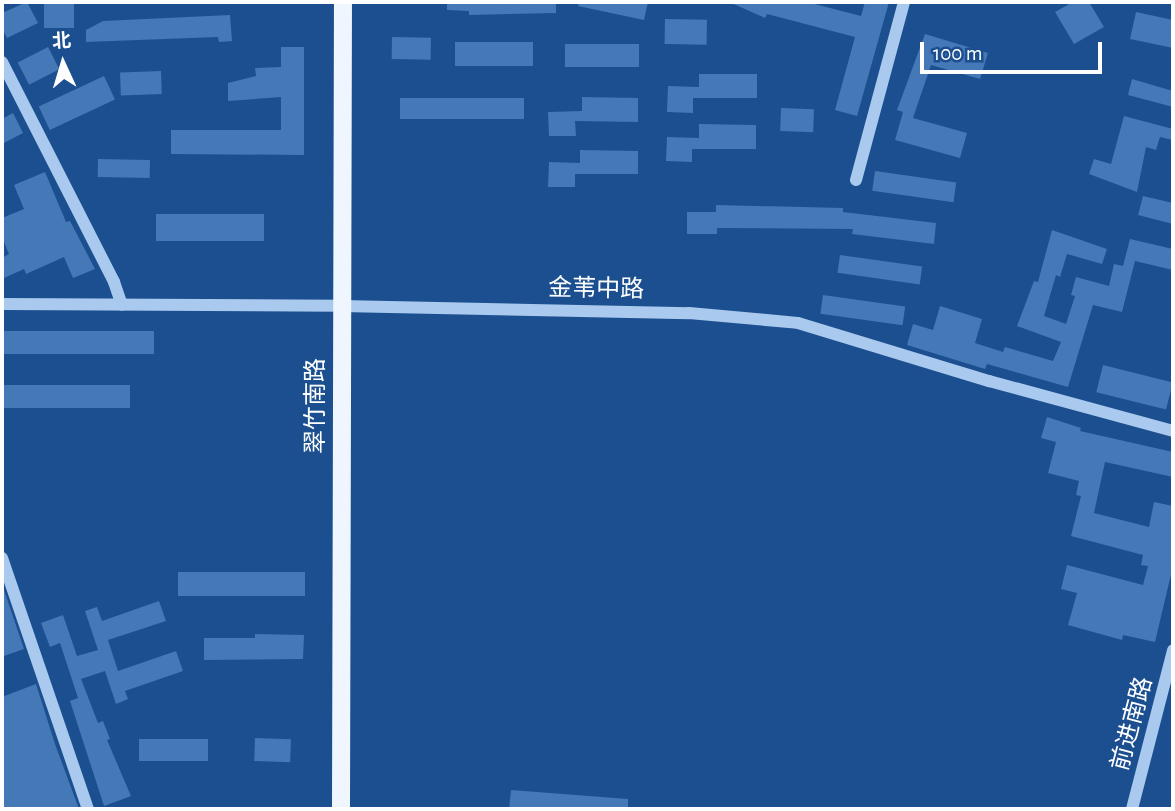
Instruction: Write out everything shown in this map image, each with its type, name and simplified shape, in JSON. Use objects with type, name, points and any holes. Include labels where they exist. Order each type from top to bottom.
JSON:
[{"type":"main road","name":"翠竹南路","points":[[330,2],[341,809]]},
{"type":"main road","name":"翠竹南路","points":[[329,809],[335,306],[343,2]]},
{"type":"street","points":[[856,180],[904,2]]},
{"type":"street","points":[[2,62],[114,282],[121,304]]},
{"type":"street","name":"金苇中路","points":[[2,304],[335,306],[689,313],[798,323],[989,381],[1173,430]]},
{"type":"street","points":[[2,558],[88,809]]},
{"type":"street","name":"前进南路","points":[[1132,809],[1173,650]]},
{"type":"building","points":[[27,2],[38,23],[7,38],[2,28],[2,13]]},
{"type":"building","points":[[44,2],[74,2],[74,28],[44,28]]},
{"type":"building","points":[[447,2],[556,2],[556,13],[469,15],[469,11],[447,10]]},
{"type":"building","points":[[579,2],[648,2],[644,20],[578,6]]},
{"type":"building","points":[[729,2],[807,2],[861,16],[865,2],[889,2],[857,116],[835,110],[855,37],[767,14],[765,18]]},
{"type":"building","points":[[1073,2],[1089,2],[1104,27],[1074,44],[1055,12]]},
{"type":"building","points":[[1136,12],[1173,20],[1173,48],[1130,39]]},
{"type":"building","points":[[230,15],[232,41],[219,42],[218,37],[86,42],[86,30],[103,21]]},
{"type":"building","points":[[665,19],[707,20],[707,45],[665,44]]},
{"type":"building","points":[[925,34],[988,53],[980,79],[931,65],[913,118],[967,133],[960,158],[895,140],[903,112],[897,110]]},
{"type":"building","points":[[392,37],[431,38],[431,60],[392,59]]},
{"type":"building","points":[[455,42],[533,42],[533,66],[455,66]]},
{"type":"building","points":[[565,44],[639,44],[639,67],[565,67]]},
{"type":"building","points":[[48,47],[59,69],[29,85],[18,62]]},
{"type":"building","points":[[281,47],[304,47],[304,155],[171,154],[171,130],[281,130],[281,97],[228,101],[228,83],[256,76],[255,68],[281,67]]},
{"type":"building","points":[[161,71],[162,94],[121,95],[120,72]]},
{"type":"building","points":[[699,74],[757,74],[757,98],[693,98],[693,113],[667,112],[668,86],[699,87]]},
{"type":"building","points":[[104,76],[115,100],[50,130],[39,106]]},
{"type":"building","points":[[1132,79],[1173,91],[1173,107],[1128,95]]},
{"type":"building","points":[[582,97],[638,98],[638,122],[575,121],[576,136],[549,136],[548,112],[582,111]]},
{"type":"building","points":[[400,98],[524,98],[524,119],[400,119]]},
{"type":"building","points":[[781,108],[814,109],[813,132],[780,131]]},
{"type":"building","points":[[13,113],[23,133],[2,144],[2,119]]},
{"type":"building","points":[[1124,116],[1173,129],[1173,140],[1160,137],[1156,150],[1146,147],[1137,192],[1089,174],[1094,159],[1111,164]]},
{"type":"building","points":[[699,124],[756,125],[756,149],[692,149],[692,162],[666,161],[667,137],[699,138]]},
{"type":"building","points":[[580,150],[638,151],[638,174],[575,174],[575,187],[548,187],[549,162],[580,163]]},
{"type":"building","points":[[98,159],[150,160],[150,178],[98,177]]},
{"type":"building","points":[[875,171],[956,182],[953,202],[872,191]]},
{"type":"building","points":[[45,172],[66,222],[70,221],[95,269],[73,278],[64,257],[26,274],[24,269],[2,279],[2,258],[9,254],[2,237],[2,218],[24,209],[14,185]]},
{"type":"building","points":[[1143,196],[1173,203],[1173,224],[1138,215]]},
{"type":"building","points":[[716,205],[843,208],[843,212],[936,223],[934,244],[852,234],[853,229],[717,228],[717,234],[687,234],[687,212],[716,212]]},
{"type":"building","points":[[156,214],[264,214],[264,241],[156,241]]},
{"type":"building","points":[[1052,230],[1107,249],[1102,264],[1067,254],[1060,277],[1056,275],[1044,316],[1066,324],[1075,296],[1071,295],[1076,277],[1109,286],[1114,264],[1123,266],[1130,239],[1173,249],[1173,270],[1135,261],[1122,312],[1093,305],[1068,387],[987,364],[985,369],[907,345],[913,324],[933,330],[940,306],[982,319],[975,343],[1003,352],[1005,347],[1053,361],[1061,342],[1017,326],[1034,281],[1038,282]]},
{"type":"building","points":[[840,255],[922,267],[920,284],[837,273]]},
{"type":"building","points":[[823,295],[905,307],[903,325],[820,314]]},
{"type":"building","points":[[2,331],[154,331],[154,354],[2,354]]},
{"type":"building","points":[[1103,365],[1173,382],[1166,410],[1096,392]]},
{"type":"building","points":[[2,385],[130,385],[130,408],[2,408]]},
{"type":"building","points":[[1047,417],[1081,428],[1080,431],[1173,452],[1173,477],[1105,462],[1094,513],[1149,527],[1154,502],[1173,506],[1173,566],[1155,642],[1123,635],[1122,640],[1068,625],[1077,593],[1061,589],[1067,565],[1143,585],[1148,566],[1141,565],[1143,555],[1071,536],[1081,496],[1076,495],[1079,481],[1048,473],[1056,442],[1041,438]]},
{"type":"building","points":[[178,572],[305,572],[305,596],[178,596]]},
{"type":"building","points":[[2,584],[24,649],[4,656],[2,651]]},
{"type":"building","points":[[159,601],[166,621],[108,640],[118,671],[176,651],[183,671],[125,691],[128,699],[116,704],[105,671],[81,679],[98,723],[103,721],[110,739],[107,740],[131,796],[104,806],[70,701],[78,698],[60,643],[50,647],[41,623],[63,615],[77,656],[98,650],[85,611],[97,607],[102,621]]},
{"type":"building","points":[[255,634],[304,635],[303,659],[204,660],[204,638],[255,638]]},
{"type":"building","points":[[36,684],[79,809],[3,809],[2,697]]},
{"type":"building","points":[[255,738],[291,739],[290,762],[254,761]]},
{"type":"building","points":[[139,739],[208,739],[208,761],[139,761]]},
{"type":"building","points":[[511,790],[628,799],[628,809],[509,809]]}]
